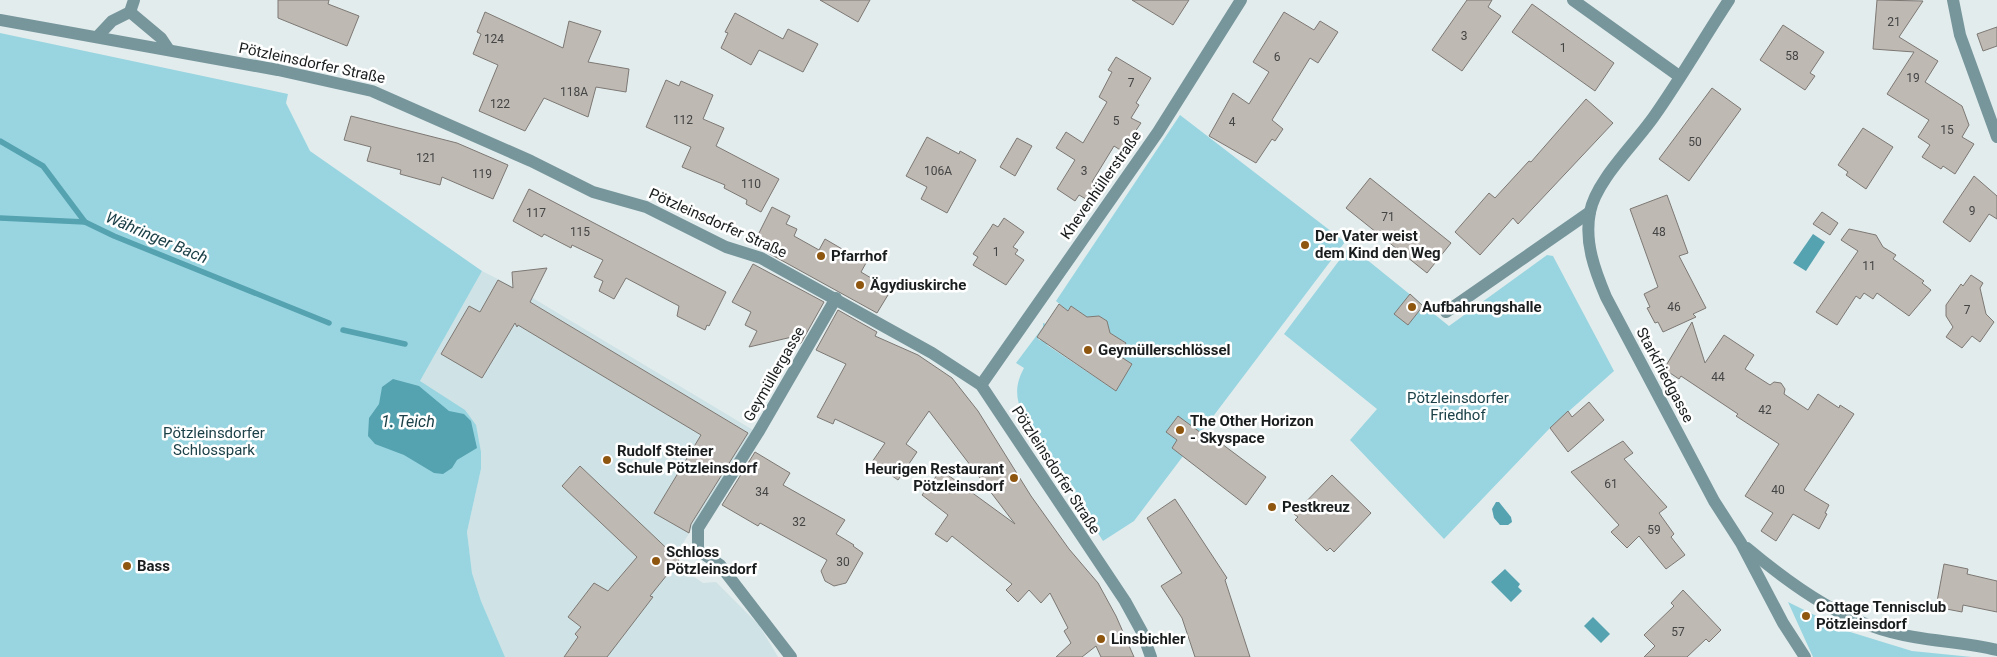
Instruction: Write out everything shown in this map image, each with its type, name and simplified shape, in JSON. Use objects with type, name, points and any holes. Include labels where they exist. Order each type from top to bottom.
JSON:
[{"type":"street","name":"Khevenhüllerstraße","points":[[980,385],[1158,132],[1241,0]]},
{"type":"street","points":[[1573,0],[1679,76]]},
{"type":"street","name":"Starkfriedgasse","points":[[1729,0],[1655,116],[1606,180],[1590,212],[1588,240],[1594,268],[1606,297],[1714,501],[1741,543],[1784,623],[1805,657]]},
{"type":"street","points":[[1953,0],[1960,35],[1997,137]]},
{"type":"street","points":[[97,37],[112,20],[132,6],[161,38],[169,50]]},
{"type":"street","name":"Pötzleinsdorfer Straße","points":[[0,20],[287,72],[352,85],[390,97],[593,192],[646,207],[726,247],[762,258],[836,298],[932,353],[980,385],[1124,601],[1142,632],[1151,657]]},
{"type":"street","name":"Starkfriedgasse","points":[[1446,312],[1590,212]]},
{"type":"street","name":"Geymüllergasse","points":[[791,657],[720,565],[698,550],[698,528],[759,431],[836,298]]},
{"type":"street","name":"Starkfriedgasse","points":[[1741,543],[1804,592],[1859,621],[1914,637],[1954,641],[1997,650]]},
{"type":"shaded area","name":"Rudolf Steiner Schule Pötzleinsdorf","points":[[482,271],[521,291],[753,430],[675,556],[684,570],[703,583],[716,582],[759,625],[778,657],[505,657],[481,601],[472,573],[467,532],[481,469],[420,381]]},
{"type":"green space","name":"Pötzleinsdorfer Schlosspark","points":[[0,33],[288,94],[286,103],[310,151],[482,271],[420,381],[465,410],[476,425],[481,452],[481,469],[467,532],[472,573],[481,601],[505,657],[0,657]]},
{"type":"green space","points":[[1180,115],[1345,242],[1134,521],[1103,541],[1023,415],[1017,391],[1024,368],[1016,363],[1043,327],[1043,323],[1046,324],[1037,336],[1039,340],[1048,341],[1047,345],[1116,391],[1132,364],[1118,355],[1126,343],[1110,333],[1107,321],[1099,316],[1087,317],[1071,306],[1068,311],[1056,301]]},
{"type":"green space","name":"Pötzleinsdorfer Friedhof","points":[[1350,246],[1449,326],[1547,255],[1553,256],[1614,371],[1550,428],[1444,539],[1350,440],[1377,409],[1284,334]]},
{"type":"green space","name":"Cottage Tennisclub Pötzleinsdorf","points":[[1788,602],[1847,631],[1912,651],[1972,657],[1813,657]]},
{"type":"water","points":[[1813,234],[1825,242],[1806,271],[1793,263]]},
{"type":"water","name":"1. Teich","points":[[393,379],[419,386],[449,411],[464,414],[471,421],[477,448],[457,460],[452,468],[443,474],[434,473],[404,455],[375,444],[368,436],[369,418],[379,404],[382,387]]},
{"type":"water","points":[[1496,502],[1499,502],[1511,517],[1512,522],[1508,525],[1500,525],[1494,518],[1492,509]]},
{"type":"water","points":[[1505,569],[1520,584],[1518,587],[1522,591],[1511,602],[1491,582]]},
{"type":"water","points":[[1593,617],[1610,634],[1601,643],[1584,626]]},
{"type":"building","points":[[278,0],[329,0],[328,4],[359,16],[347,46],[278,18]]},
{"type":"building","points":[[820,0],[870,0],[858,22]]},
{"type":"building","points":[[1132,0],[1189,0],[1173,25]]},
{"type":"building","points":[[1467,0],[1492,0],[1488,7],[1501,16],[1462,71],[1432,50]]},
{"type":"building","points":[[1877,0],[1923,1],[1899,37],[1938,61],[1925,82],[1962,106],[1969,125],[1962,137],[1974,144],[1955,174],[1943,166],[1941,169],[1922,157],[1930,145],[1918,137],[1929,120],[1887,94],[1914,52],[1873,49]]},
{"type":"building","points":[[1532,4],[1614,63],[1595,91],[1512,32]]},
{"type":"building","points":[[485,12],[563,48],[569,21],[601,31],[588,62],[629,69],[626,92],[596,87],[588,117],[544,98],[525,131],[479,111],[498,65],[473,54],[481,34],[477,32]]},
{"type":"building","points":[[1284,12],[1314,30],[1320,21],[1338,32],[1318,63],[1310,58],[1272,120],[1283,129],[1275,141],[1272,139],[1256,163],[1209,136],[1233,93],[1249,104],[1269,72],[1253,62]]},
{"type":"building","points":[[735,13],[783,39],[788,29],[818,44],[803,72],[759,50],[751,65],[721,48],[728,33],[725,32]]},
{"type":"building","points":[[1783,25],[1824,52],[1810,73],[1815,76],[1805,90],[1760,60]]},
{"type":"building","points":[[1997,27],[1997,46],[1983,51],[1977,34]]},
{"type":"building","points":[[1116,57],[1151,78],[1136,103],[1139,105],[1131,118],[1141,123],[1122,151],[1114,146],[1092,182],[1102,188],[1091,202],[1079,195],[1075,201],[1057,189],[1075,160],[1056,148],[1066,132],[1083,143],[1107,102],[1099,97],[1112,72],[1108,70]]},
{"type":"building","points":[[666,80],[679,86],[681,81],[713,95],[703,119],[724,128],[716,146],[779,179],[761,212],[746,204],[747,200],[724,188],[725,185],[682,167],[691,147],[646,127]]},
{"type":"building","points":[[1712,88],[1741,109],[1689,181],[1659,159]]},
{"type":"building","points":[[1586,99],[1613,123],[1518,224],[1513,218],[1480,255],[1455,232],[1489,193],[1495,198],[1529,161],[1531,162]]},
{"type":"building","points":[[351,116],[457,143],[508,165],[493,199],[442,177],[440,185],[400,174],[401,170],[367,161],[371,147],[344,140]]},
{"type":"building","points":[[1863,128],[1893,147],[1866,189],[1846,175],[1848,172],[1838,165]]},
{"type":"building","points":[[927,137],[959,154],[960,151],[976,160],[947,213],[921,199],[927,187],[906,176]]},
{"type":"building","points":[[1017,138],[1032,146],[1015,176],[1000,167]]},
{"type":"building","points":[[1974,176],[1997,196],[1997,219],[1989,214],[1970,242],[1943,222]]},
{"type":"building","points":[[1370,178],[1451,243],[1427,273],[1346,208]]},
{"type":"building","points":[[529,189],[726,292],[709,326],[707,325],[705,330],[677,316],[679,306],[626,278],[614,299],[599,291],[603,281],[594,277],[603,260],[572,245],[571,248],[544,234],[542,237],[513,221]]},
{"type":"building","points":[[1667,195],[1688,253],[1679,256],[1706,308],[1693,314],[1696,317],[1663,332],[1658,322],[1655,323],[1647,308],[1650,307],[1644,294],[1658,287],[1630,209]]},
{"type":"building","points":[[772,207],[790,216],[786,224],[797,229],[794,236],[819,250],[825,239],[866,263],[861,272],[891,290],[877,313],[761,249],[765,241],[757,237]]},
{"type":"building","points":[[1822,212],[1838,223],[1830,235],[1813,224]]},
{"type":"building","points":[[1004,218],[1024,232],[1013,247],[1018,250],[1015,254],[1024,260],[1006,285],[973,265],[978,257],[973,254],[993,224],[998,227]]},
{"type":"building","points":[[1849,229],[1876,235],[1883,247],[1896,255],[1893,259],[1924,281],[1922,283],[1931,290],[1909,316],[1877,293],[1873,299],[1864,293],[1860,299],[1856,296],[1837,325],[1816,312],[1858,251],[1841,240]]},
{"type":"building","points":[[753,264],[824,302],[801,343],[793,344],[792,337],[749,347],[757,331],[745,325],[751,312],[732,302]]},
{"type":"building","points":[[547,268],[530,302],[748,433],[691,524],[689,533],[654,513],[701,435],[518,325],[517,327],[515,323],[482,378],[441,354],[469,306],[480,312],[498,280],[513,288],[512,272]]},
{"type":"building","points":[[1971,275],[1983,283],[1980,288],[1986,314],[1994,322],[1980,342],[1972,336],[1962,348],[1946,337],[1953,327],[1946,316],[1946,305],[1961,284],[1963,286]]},
{"type":"building","name":"Aufbahrungshalle","points":[[1410,294],[1423,306],[1408,325],[1394,314]]},
{"type":"building","name":"Geymüllerschlössel","points":[[1059,304],[1068,311],[1071,306],[1087,317],[1099,316],[1107,321],[1110,333],[1126,343],[1118,355],[1132,364],[1116,391],[1037,337]]},
{"type":"building","points":[[838,310],[877,332],[875,336],[918,355],[952,378],[978,411],[1031,496],[1069,549],[1098,583],[1116,616],[1134,657],[1101,657],[1096,646],[1082,657],[1056,657],[1071,643],[1064,631],[1068,628],[1050,593],[1041,603],[1029,590],[1018,602],[1006,590],[1012,584],[952,536],[947,542],[935,534],[948,515],[922,495],[941,470],[1015,524],[929,411],[906,444],[917,452],[898,480],[872,462],[885,443],[835,419],[833,424],[817,417],[846,364],[816,350]]},
{"type":"building","points":[[1692,322],[1705,363],[1724,335],[1754,355],[1745,369],[1770,385],[1774,382],[1781,383],[1785,389],[1784,394],[1808,410],[1818,394],[1839,408],[1840,405],[1854,414],[1804,490],[1829,505],[1825,513],[1827,514],[1819,529],[1793,514],[1776,541],[1761,531],[1773,513],[1745,496],[1779,444],[1736,416],[1738,414],[1681,376],[1679,379],[1664,369]]},
{"type":"building","points":[[1589,402],[1604,420],[1568,452],[1550,428],[1568,411],[1572,417]]},
{"type":"building","points":[[1178,416],[1208,438],[1210,435],[1266,477],[1246,505],[1172,448],[1177,440],[1166,432]]},
{"type":"building","points":[[1623,441],[1633,453],[1624,459],[1667,507],[1659,513],[1674,534],[1671,537],[1685,555],[1666,569],[1639,536],[1627,548],[1611,532],[1619,525],[1571,472]]},
{"type":"building","points":[[755,452],[790,473],[783,485],[845,520],[836,534],[863,553],[846,583],[834,586],[825,581],[821,571],[827,560],[760,523],[758,526],[722,505]]},
{"type":"building","name":"Schloss Pötzleinsdorf","points":[[580,466],[679,560],[650,596],[653,597],[607,657],[564,657],[578,637],[575,634],[581,627],[568,617],[594,583],[608,591],[637,557],[562,486]]},
{"type":"building","points":[[1332,475],[1371,513],[1334,552],[1330,548],[1327,551],[1295,520],[1298,517],[1294,514]]},
{"type":"building","points":[[1175,499],[1227,578],[1225,580],[1250,657],[1195,657],[1182,618],[1161,586],[1182,573],[1147,518]]},
{"type":"building","points":[[1944,564],[1968,569],[1967,574],[1997,581],[1997,612],[1963,605],[1962,612],[1936,607]]},
{"type":"building","points":[[1683,590],[1721,630],[1709,642],[1706,639],[1687,657],[1644,657],[1655,646],[1644,635],[1674,606],[1671,603]]},
{"type":"waterway","name":"Währinger Bach","points":[[0,141],[43,166],[85,222],[114,236],[329,323]]},
{"type":"waterway","points":[[0,218],[85,222]]},
{"type":"waterway","name":"Währinger Bach","points":[[343,330],[405,344]]},
{"type":"place","name":"Der Vater weist dem Kind den Weg","points":[[1305,245]]},
{"type":"place","name":"Pfarrhof","points":[[821,256]]},
{"type":"place","name":"Ägydiuskirche","points":[[860,285]]},
{"type":"place","name":"Aufbahrungshalle","points":[[1412,307]]},
{"type":"place","name":"Geymüllerschlössel","points":[[1088,350]]},
{"type":"place","name":"The Other Horizon - Skyspace","points":[[1180,430]]},
{"type":"place","name":"Rudolf Steiner Schule Pötzleinsdorf","points":[[607,460]]},
{"type":"place","name":"Heurigen Restaurant Pötzleinsdorf","points":[[1014,478]]},
{"type":"place","name":"Pestkreuz","points":[[1272,507]]},
{"type":"place","name":"Schloss Pötzleinsdorf","points":[[656,561]]},
{"type":"place","name":"Bass","points":[[127,566]]},
{"type":"place","name":"Cottage Tennisclub Pötzleinsdorf","points":[[1806,616]]},
{"type":"place","name":"Linsbichler","points":[[1101,639]]}]
